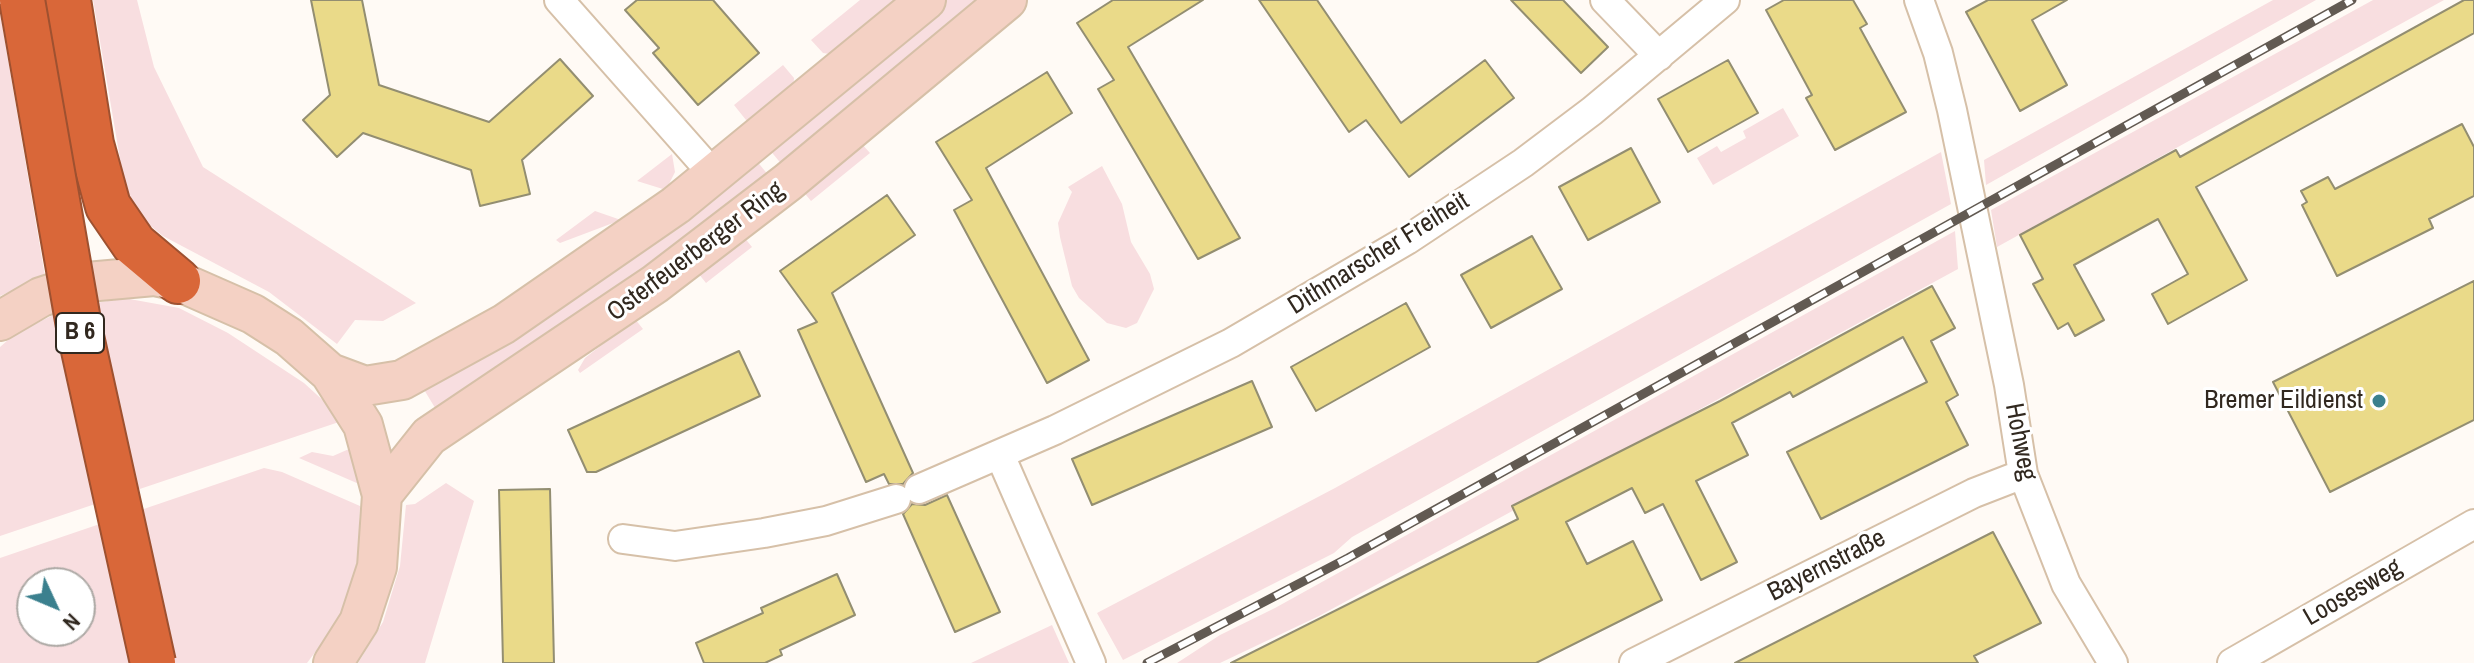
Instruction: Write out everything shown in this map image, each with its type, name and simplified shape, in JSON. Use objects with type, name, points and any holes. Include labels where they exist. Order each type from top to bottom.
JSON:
[{"type":"highway","name":"B 6","points":[[22,0],[80,332],[153,663]]},
{"type":"highway","points":[[68,0],[91,144],[108,206],[134,244],[178,281]]},
{"type":"main road","name":"Osterfeuerberger Ring","points":[[330,373],[365,386],[402,380],[504,324],[613,251],[714,175],[926,0]]},
{"type":"main road","name":"Osterfeuerberger Ring","points":[[382,495],[429,436],[655,284],[788,182],[1007,0]]},
{"type":"main road","points":[[0,321],[41,297],[87,282],[154,276],[178,281],[253,314],[289,337],[330,373],[363,425],[382,495],[377,567],[359,622],[333,663]]},
{"type":"street","points":[[559,0],[714,175]]},
{"type":"street","points":[[1605,0],[1659,56]]},
{"type":"street","name":"Dithmarscher Freiheit","points":[[623,539],[675,546],[826,521],[908,494],[1000,455],[1231,343],[1407,240],[1523,163],[1725,0]]},
{"type":"street","name":"Hohweg","points":[[1925,2],[1972,205],[2009,385],[2023,474],[2066,584],[2113,663]]},
{"type":"street","points":[[1000,455],[1091,663]]},
{"type":"street","name":"Bayernstraße","points":[[1634,663],[1974,493],[2023,474]]},
{"type":"street","name":"Loosesweg","points":[[2232,663],[2474,524]]},
{"type":"shaded area","points":[[93,0],[137,0],[154,67],[203,167],[416,303],[383,321],[355,320],[337,344],[269,292],[163,236],[142,219],[126,194]]},
{"type":"shaded area","points":[[860,0],[901,0],[836,55],[823,53],[811,40]]},
{"type":"shaded area","points":[[938,0],[993,0],[787,171],[765,144]]},
{"type":"shaded area","points":[[2273,0],[2316,0],[1986,185],[1984,160]]},
{"type":"shaded area","points":[[2373,0],[2444,0],[1997,247],[1991,210]]},
{"type":"shaded area","points":[[0,12],[45,276],[0,296]]},
{"type":"shaded area","points":[[783,65],[794,78],[793,91],[750,125],[734,105]]},
{"type":"shaded area","points":[[1783,108],[1799,136],[1713,185],[1697,158],[1717,146],[1721,152],[1746,138],[1743,131]]},
{"type":"shaded area","points":[[861,143],[870,153],[811,201],[802,190]]},
{"type":"shaded area","points":[[1941,152],[1951,204],[1352,537],[1334,553],[1123,660],[1097,613],[1335,488]]},
{"type":"shaded area","points":[[672,154],[675,172],[666,190],[637,181]]},
{"type":"shaded area","points":[[751,154],[774,182],[440,416],[423,388]]},
{"type":"shaded area","points":[[1102,166],[1122,204],[1131,242],[1150,274],[1154,289],[1137,323],[1126,328],[1107,323],[1079,298],[1072,286],[1060,237],[1058,223],[1072,192],[1068,187]]},
{"type":"shaded area","points":[[595,211],[621,220],[560,243],[556,240]]},
{"type":"shaded area","points":[[1955,231],[1958,269],[1319,616],[1220,663],[1177,663],[1220,635],[1275,608]]},
{"type":"shaded area","points":[[744,237],[752,247],[706,283],[698,273]]},
{"type":"shaded area","points":[[124,298],[179,308],[228,333],[304,383],[327,404],[339,422],[0,536],[0,347],[16,333],[68,308]]},
{"type":"shaded area","points":[[635,319],[643,329],[580,373],[578,370],[585,358]]},
{"type":"shaded area","points":[[349,449],[359,484],[299,458],[312,452],[333,456]]},
{"type":"shaded area","points":[[264,468],[282,472],[360,506],[358,564],[338,622],[307,663],[0,663],[0,558]]},
{"type":"shaded area","points":[[446,483],[474,501],[425,663],[358,663],[383,622],[400,566],[406,505],[415,504]]},
{"type":"shaded area","points":[[1052,625],[1069,663],[971,663]]},
{"type":"building","points":[[311,0],[362,0],[379,85],[489,122],[560,59],[593,96],[522,160],[530,194],[480,206],[471,170],[363,133],[337,157],[303,120],[330,95]]},
{"type":"building","points":[[637,0],[713,0],[759,53],[698,105],[653,53],[659,48],[625,10]]},
{"type":"building","points":[[1113,0],[1203,0],[1128,47],[1240,238],[1198,259],[1098,89],[1114,80],[1077,23]]},
{"type":"building","points":[[1259,0],[1317,0],[1401,123],[1485,60],[1514,98],[1409,177],[1366,120],[1349,132]]},
{"type":"building","points":[[1511,0],[1563,0],[1608,47],[1581,73]]},
{"type":"building","points":[[1784,0],[1853,0],[1867,24],[1860,28],[1906,112],[1835,150],[1806,98],[1812,95],[1766,10]]},
{"type":"building","points":[[1988,0],[2067,0],[2032,20],[2067,85],[2020,111],[1966,12]]},
{"type":"building","points":[[2464,0],[2474,0],[2474,33],[2196,187],[2247,280],[2168,324],[2152,294],[2188,274],[2158,219],[2074,265],[2104,320],[2075,336],[2068,323],[2058,329],[2033,284],[2043,279],[2020,235],[2176,150],[2180,157]]},
{"type":"building","points":[[1728,60],[1758,113],[1688,152],[1658,99]]},
{"type":"building","points":[[1047,72],[1072,113],[986,168],[1089,360],[1047,383],[954,210],[972,200],[936,142]]},
{"type":"building","points":[[2462,124],[2474,147],[2474,196],[2429,219],[2433,228],[2337,276],[2302,205],[2307,202],[2301,191],[2328,177],[2335,189]]},
{"type":"building","points":[[1631,148],[1660,202],[1588,240],[1559,187]]},
{"type":"building","points":[[887,195],[915,235],[832,293],[913,473],[903,484],[889,484],[884,474],[866,482],[798,330],[817,322],[780,271]]},
{"type":"building","points":[[1532,236],[1562,289],[1491,328],[1461,275]]},
{"type":"building","name":"Bremer Eildienst","points":[[2474,281],[2474,420],[2330,492],[2273,382]]},
{"type":"building","points":[[1932,286],[1955,328],[1931,341],[1958,395],[1946,402],[1968,445],[1821,519],[1787,452],[1927,382],[1903,337],[1793,397],[1790,392],[1732,423],[1748,455],[1696,481],[1737,562],[1701,580],[1663,504],[1645,513],[1632,488],[1566,522],[1587,564],[1633,541],[1662,600],[1536,663],[1231,663],[1518,519],[1512,506],[1720,401]]},
{"type":"building","points":[[1406,303],[1430,347],[1316,411],[1291,367]]},
{"type":"building","points":[[739,351],[760,396],[596,472],[587,472],[568,430]]},
{"type":"building","points":[[1252,381],[1272,427],[1092,505],[1072,459]]},
{"type":"building","points":[[550,489],[554,663],[503,663],[499,490]]},
{"type":"building","points":[[947,495],[1000,612],[955,632],[903,514],[912,504],[925,505]]},
{"type":"building","points":[[1993,532],[2041,623],[1974,656],[1978,663],[1735,663]]},
{"type":"building","points":[[837,574],[855,615],[780,650],[782,655],[765,663],[704,663],[696,643],[763,613],[761,608]]},
{"type":"railway","points":[[1147,663],[1348,558],[2352,0]]},
{"type":"place","name":"Bremer Eildienst","points":[[2379,401]]}]
